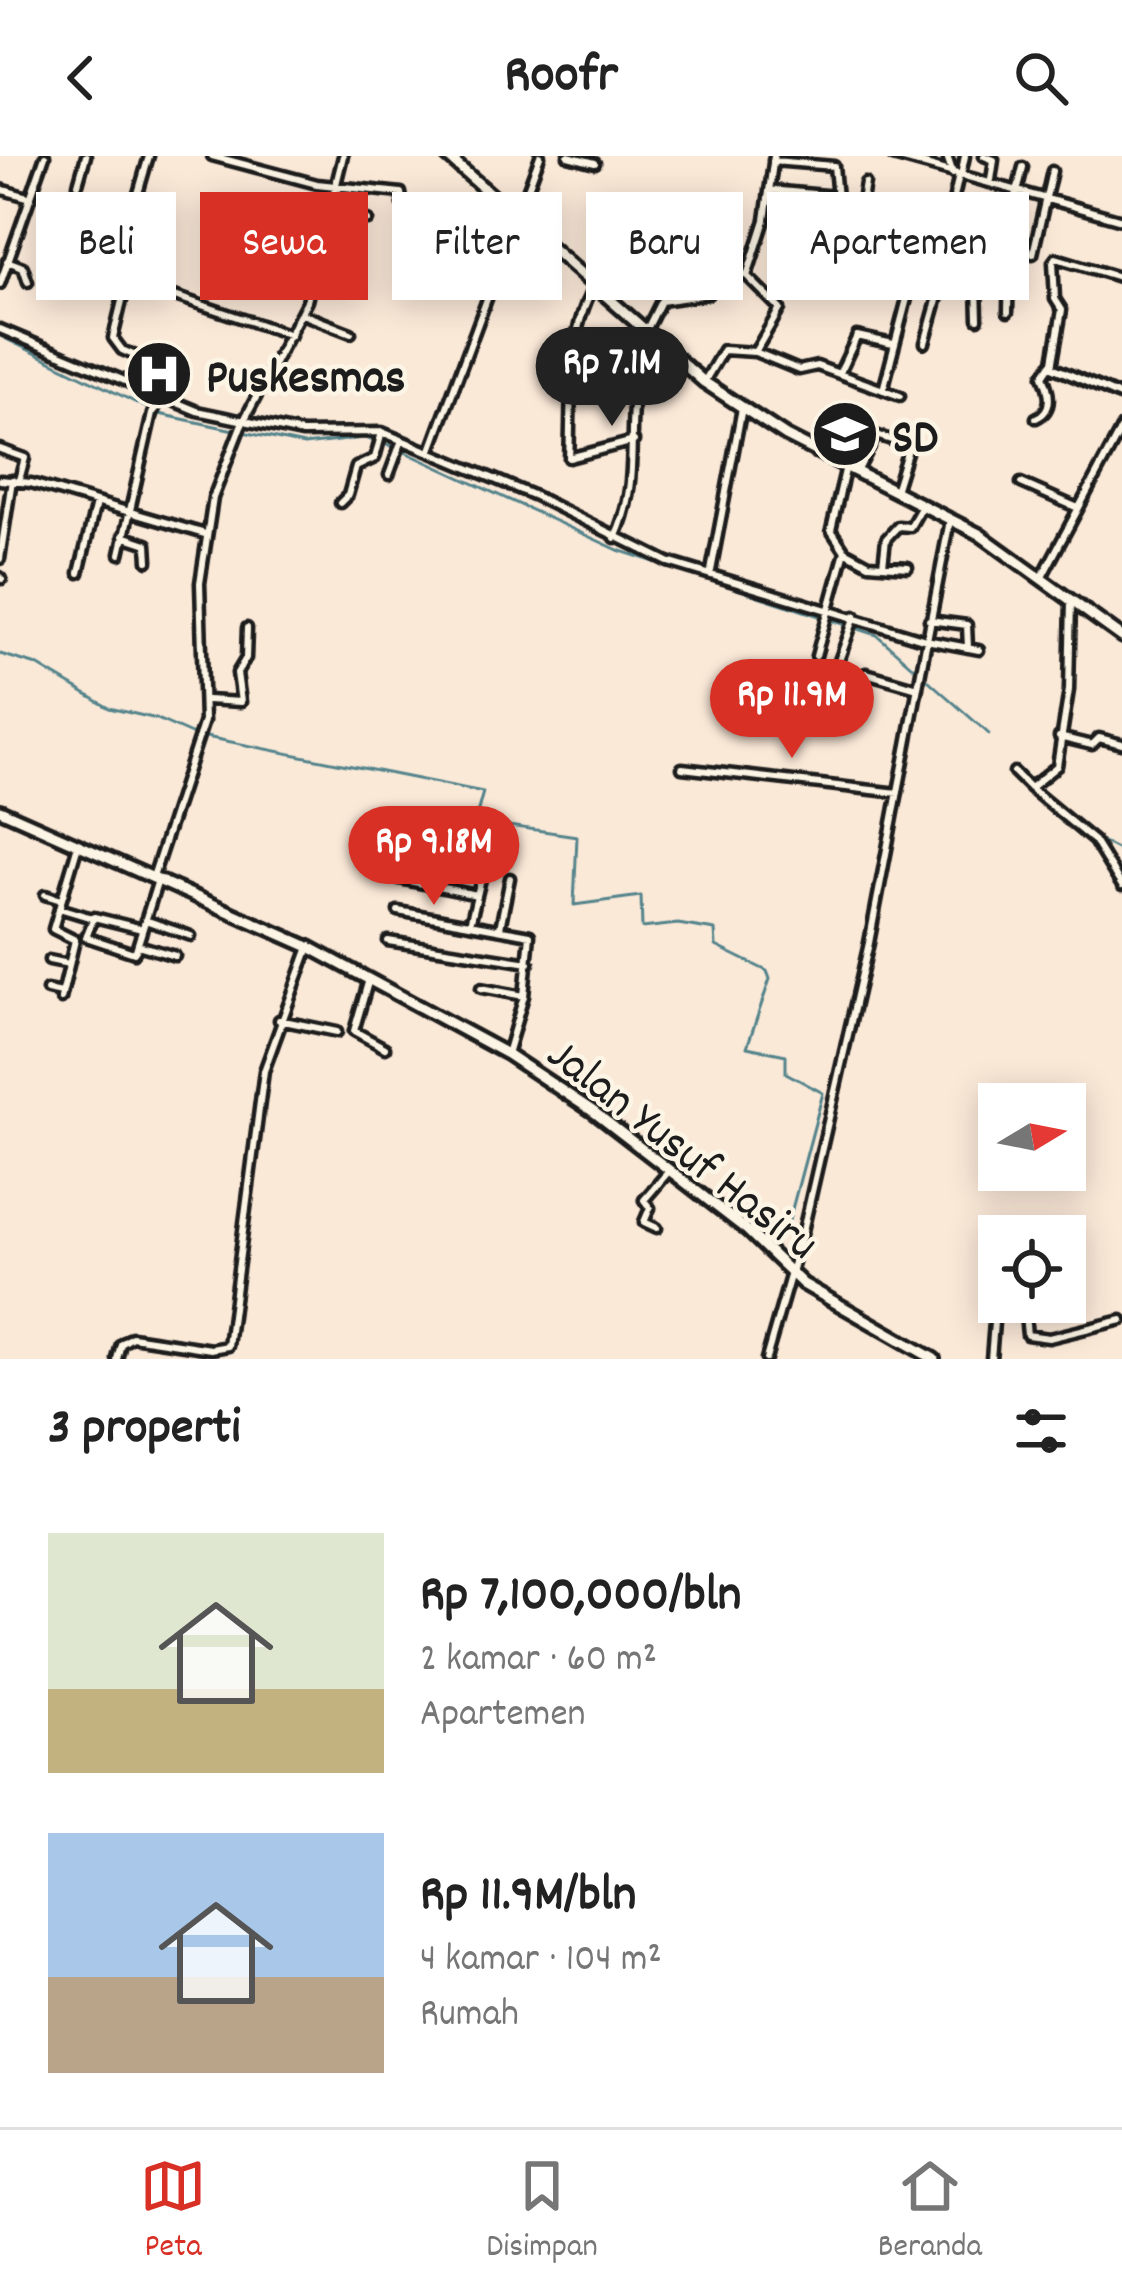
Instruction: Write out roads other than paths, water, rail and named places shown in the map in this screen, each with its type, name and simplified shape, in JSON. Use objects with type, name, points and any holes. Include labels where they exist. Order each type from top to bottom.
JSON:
[{"type":"main road","points":[[447,156],[487,192]]},
{"type":"main road","points":[[562,260],[586,282]]},
{"type":"main road","points":[[606,300],[742,408],[1043,575],[1122,638]]},
{"type":"main road","name":"Jalan Yusuf Hasiru","points":[[0,810],[309,947],[507,1054],[594,1112],[758,1240],[790,1273],[934,1359]]},
{"type":"street","points":[[0,284],[45,156]]},
{"type":"street","points":[[78,184],[86,156]]},
{"type":"street","points":[[138,192],[149,156]]},
{"type":"street","points":[[212,156],[336,187],[392,193]]},
{"type":"street","points":[[335,192],[343,156]]},
{"type":"street","points":[[528,192],[540,156]]},
{"type":"street","points":[[568,156],[595,163]]},
{"type":"street","points":[[893,156],[1122,220]]},
{"type":"street","points":[[947,156],[958,175]]},
{"type":"street","points":[[955,192],[965,156]]},
{"type":"street","points":[[984,156],[994,160],[991,182]]},
{"type":"street","points":[[747,276],[773,158],[835,166],[836,192]]},
{"type":"street","points":[[1017,192],[1023,167]]},
{"type":"street","points":[[1033,254],[1052,171]]},
{"type":"street","points":[[864,192],[865,183]]},
{"type":"street","points":[[0,189],[31,198]]},
{"type":"street","points":[[769,190],[791,192]]},
{"type":"street","points":[[1036,418],[1051,391],[1043,376],[1051,364],[1062,310],[1051,276],[1054,259],[1122,278]]},
{"type":"street","points":[[7,261],[23,267],[28,282]]},
{"type":"street","points":[[743,274],[780,309],[755,352]]},
{"type":"street","points":[[176,296],[291,335]]},
{"type":"street","points":[[120,554],[153,412],[175,382],[172,372],[122,350],[114,340],[123,300]]},
{"type":"street","points":[[92,918],[88,940],[130,954],[137,945],[200,748],[206,700],[200,583],[220,474],[306,300]]},
{"type":"street","points":[[430,451],[485,300]]},
{"type":"street","points":[[587,300],[580,317],[569,399],[569,458],[634,441]]},
{"type":"street","points":[[615,538],[631,496],[632,385],[661,301],[668,300]]},
{"type":"street","points":[[883,390],[906,300]]},
{"type":"street","points":[[925,343],[935,300]]},
{"type":"street","points":[[977,300],[978,319]]},
{"type":"street","points":[[1008,300],[1008,312]]},
{"type":"street","points":[[302,314],[351,333]]},
{"type":"street","points":[[0,329],[162,400],[241,426],[302,433],[382,432],[399,445],[430,451],[535,496],[668,562],[711,571],[826,615],[979,650]]},
{"type":"street","points":[[839,374],[857,335],[893,344]]},
{"type":"street","points":[[704,382],[723,350],[755,352],[799,370],[812,364],[899,396]]},
{"type":"street","points":[[1051,364],[1122,398]]},
{"type":"street","points":[[711,571],[742,408]]},
{"type":"street","points":[[1043,575],[1122,428]]},
{"type":"street","points":[[340,503],[347,498],[356,467],[371,463],[382,432]]},
{"type":"street","points":[[857,472],[876,435],[909,446],[895,490]]},
{"type":"street","points":[[389,475],[399,445]]},
{"type":"street","points":[[0,448],[25,458],[15,480],[0,559]]},
{"type":"street","points":[[831,534],[845,466]]},
{"type":"street","points":[[0,480],[15,480],[206,533]]},
{"type":"street","points":[[1021,482],[1078,508]]},
{"type":"street","points":[[79,573],[96,503]]},
{"type":"street","points":[[883,565],[887,536],[898,526],[909,531],[922,506]]},
{"type":"street","points":[[766,1359],[833,1105],[950,520]]},
{"type":"street","points":[[820,530],[831,534],[845,551],[883,565],[908,567]]},
{"type":"street","points":[[123,536],[147,544],[148,561]]},
{"type":"street","points":[[816,656],[845,551]]},
{"type":"street","points":[[1034,784],[1057,766],[1069,690],[1067,618],[1072,597]]},
{"type":"street","points":[[929,620],[967,625],[968,648]]},
{"type":"street","points":[[853,622],[831,683],[860,689],[866,673],[918,688]]},
{"type":"street","points":[[206,700],[242,700],[237,673],[246,658],[247,628]]},
{"type":"street","points":[[1059,737],[1092,746],[1101,738],[1122,744]]},
{"type":"street","points":[[682,768],[898,794]]},
{"type":"street","points":[[1014,772],[1034,784],[1094,841],[1122,886]]},
{"type":"street","points":[[47,990],[61,996],[76,940],[54,930],[79,842]]},
{"type":"street","points":[[470,924],[482,875]]},
{"type":"street","points":[[500,928],[510,878]]},
{"type":"street","points":[[399,879],[477,895]]},
{"type":"street","points":[[45,895],[92,918],[191,936]]},
{"type":"street","points":[[398,911],[530,934],[524,996],[507,1054]]},
{"type":"street","points":[[388,941],[529,963]]},
{"type":"street","points":[[137,945],[175,956]]},
{"type":"street","points":[[117,1359],[121,1345],[131,1337],[211,1349],[228,1346],[264,1071],[309,947]]},
{"type":"street","points":[[50,960],[69,964]]},
{"type":"street","points":[[369,979],[354,1031],[386,1048]]},
{"type":"street","points":[[481,988],[524,996]]},
{"type":"street","points":[[279,1020],[337,1032]]},
{"type":"street","points":[[657,1228],[644,1222],[650,1208],[644,1200],[669,1171]]},
{"type":"street","points":[[1025,1323],[1027,1336],[1041,1338],[1122,1320]]},
{"type":"street","points":[[991,1359],[994,1323]]},
{"type":"waterway","points":[[0,336],[159,414],[304,445],[364,438],[392,446],[618,550],[877,635],[989,734]]},
{"type":"waterway","points":[[0,654],[37,665],[109,708],[157,719],[191,734],[483,792],[475,821],[577,836],[574,905],[641,896],[642,928],[678,924],[715,930],[716,946],[767,971],[770,979],[747,1047],[786,1055],[786,1073],[823,1093],[788,1224],[799,1234]]},
{"type":"waterway","points":[[1016,766],[1057,807]]},
{"type":"waterway","points":[[1097,839],[1122,852]]},
{"type":"place","name":"Puskesmas","points":[[159,374]]},
{"type":"place","name":"SD","points":[[845,434]]}]
